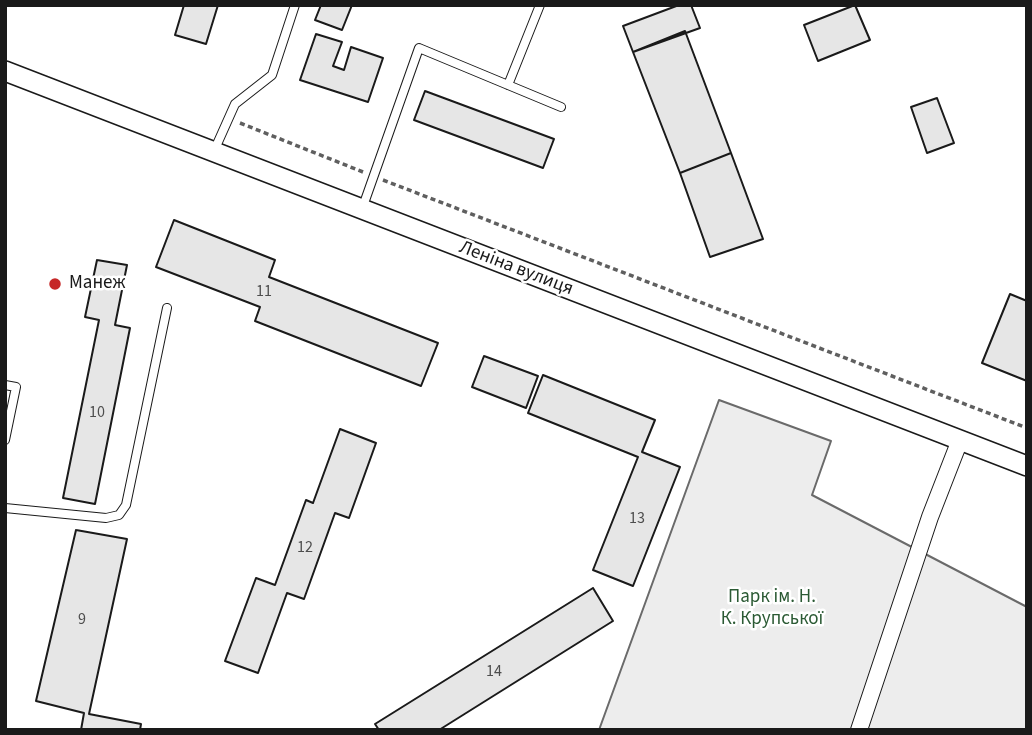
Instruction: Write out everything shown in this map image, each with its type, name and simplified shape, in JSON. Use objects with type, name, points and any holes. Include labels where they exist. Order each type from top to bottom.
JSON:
[{"type":"street","name":"Леніна вулиця","points":[[5,71],[1027,466]]},
{"type":"street","points":[[859,730],[930,517],[960,440]]},
{"type":"lane","points":[[214,152],[235,104],[272,75],[295,5]]},
{"type":"lane","points":[[508,85],[540,5]]},
{"type":"lane","points":[[362,209],[419,48],[561,107]]},
{"type":"lane","points":[[5,508],[106,518],[119,515],[126,505],[167,308]]},
{"type":"lane","points":[[5,385],[16,387],[5,440]]},
{"type":"path","points":[[228,119],[1027,428]]},
{"type":"shaded area","name":"Парк ім. Н. К. Крупської","points":[[719,400],[831,441],[812,495],[1027,607],[1027,730],[599,730]]},
{"type":"building","points":[[184,5],[218,5],[206,44],[175,35]]},
{"type":"building","points":[[321,5],[352,5],[342,30],[315,20]]},
{"type":"building","points":[[679,5],[691,5],[700,28],[633,52],[623,26]]},
{"type":"building","points":[[855,5],[870,40],[818,61],[804,25]]},
{"type":"building","points":[[685,31],[731,153],[680,173],[633,52]]},
{"type":"building","points":[[316,34],[342,42],[333,66],[344,70],[351,47],[383,58],[368,102],[300,80]]},
{"type":"building","points":[[425,91],[554,139],[543,168],[414,120]]},
{"type":"building","points":[[937,98],[954,143],[927,153],[911,107]]},
{"type":"building","points":[[731,153],[763,239],[710,257],[680,173]]},
{"type":"building","points":[[174,220],[275,260],[269,277],[438,343],[421,386],[255,321],[260,307],[156,267]]},
{"type":"building","points":[[97,260],[127,265],[115,325],[130,328],[95,504],[63,498],[99,320],[85,317]]},
{"type":"building","points":[[1010,294],[1027,301],[1027,381],[982,363]]},
{"type":"building","points":[[484,356],[538,376],[526,408],[472,387]]},
{"type":"building","points":[[543,375],[655,420],[642,452],[680,467],[633,586],[593,570],[638,457],[528,413]]},
{"type":"building","points":[[340,429],[376,443],[349,518],[335,513],[304,599],[287,593],[258,673],[225,661],[256,578],[275,585],[306,500],[313,503]]},
{"type":"building","points":[[76,530],[127,539],[89,714],[141,724],[140,730],[81,730],[84,713],[36,701]]},
{"type":"building","points":[[593,588],[613,621],[439,730],[379,730],[375,724]]},
{"type":"place","name":"Манеж","points":[[55,284]]}]
